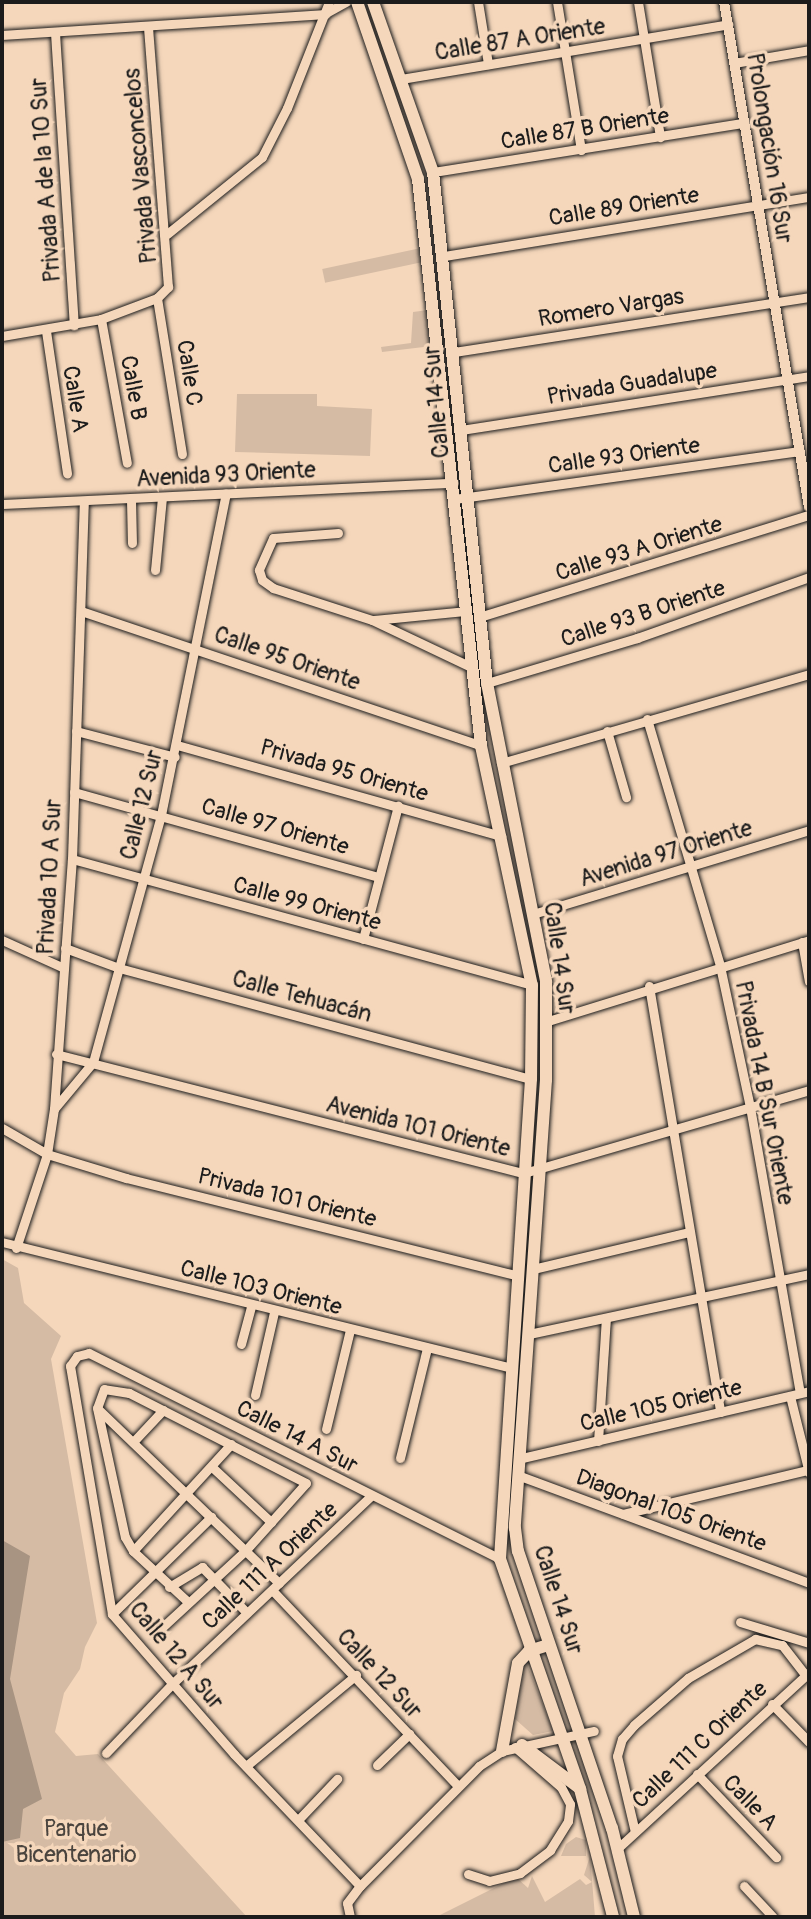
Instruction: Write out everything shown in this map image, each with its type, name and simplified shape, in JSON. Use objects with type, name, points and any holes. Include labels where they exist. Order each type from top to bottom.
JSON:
[{"type":"main road","name":"Calle 14 Sur","points":[[352,2],[418,179],[487,683],[500,763],[533,914],[548,1021],[520,1476],[518,1551],[618,1848],[634,1917]]},
{"type":"main road","name":"Calle 14 Sur","points":[[373,2],[433,172],[461,430],[459,482]]},
{"type":"main road","name":"Calle 14 Sur","points":[[461,498],[465,611],[481,746],[532,985],[531,1079],[500,1559],[528,1651],[563,1737],[580,1789],[613,1917]]},
{"type":"main road","points":[[549,1645],[528,1651],[518,1663],[513,1748],[580,1789]]},
{"type":"main road","points":[[606,1917],[609,1897]]},
{"type":"street","points":[[167,234],[262,157],[329,2]]},
{"type":"street","points":[[2,35],[325,14],[352,2]]},
{"type":"street","points":[[478,2],[488,64]]},
{"type":"street","points":[[557,2],[581,150]]},
{"type":"street","points":[[638,2],[660,137]]},
{"type":"street","name":"Prolongación 16 Sur","points":[[724,2],[809,507]]},
{"type":"street","name":"Calle 87 A Oriente","points":[[401,79],[727,24]]},
{"type":"street","name":"Privada Vasconcelos","points":[[148,27],[169,279],[157,298]]},
{"type":"street","name":"Privada A de la 10 Sur","points":[[55,33],[74,325]]},
{"type":"street","points":[[734,63],[809,50]]},
{"type":"street","name":"Calle 87 B Oriente","points":[[433,172],[744,123]]},
{"type":"street","name":"Calle 89 Oriente","points":[[444,256],[809,197]]},
{"type":"street","name":"Romero Vargas","points":[[454,352],[809,297]]},
{"type":"street","points":[[2,336],[46,331],[101,319],[157,298]]},
{"type":"street","name":"Calle C","points":[[157,298],[182,454]]},
{"type":"street","name":"Calle B","points":[[101,319],[127,463]]},
{"type":"street","name":"Calle A","points":[[46,331],[67,473]]},
{"type":"street","name":"Privada Guadalupe","points":[[461,430],[809,376]]},
{"type":"street","name":"Calle 93 Oriente","points":[[461,498],[800,451]]},
{"type":"street","name":"Avenida 93 Oriente","points":[[2,504],[131,500],[459,482]]},
{"type":"street","name":"Calle 12 Sur","points":[[54,1109],[93,1062],[120,968],[175,757],[226,494]]},
{"type":"street","points":[[155,570],[162,497]]},
{"type":"street","points":[[131,500],[132,543]]},
{"type":"street","name":"Privada 10 A Sur","points":[[16,1248],[47,1154],[54,1109],[72,859],[84,502]]},
{"type":"street","name":"Calle 93 A Oriente","points":[[479,617],[809,515]]},
{"type":"street","points":[[338,533],[273,538],[260,576],[273,588],[372,620],[471,667]]},
{"type":"street","name":"Calle 93 B Oriente","points":[[487,683],[637,638],[809,577]]},
{"type":"street","name":"Calle 95 Oriente","points":[[81,611],[481,746]]},
{"type":"street","points":[[372,620],[465,611]]},
{"type":"street","points":[[500,763],[809,674]]},
{"type":"street","name":"Privada 14 B Sur Oriente","points":[[647,719],[694,867],[720,966],[750,1107],[800,1393],[809,1472]]},
{"type":"street","points":[[76,731],[175,757]]},
{"type":"street","points":[[607,731],[626,797]]},
{"type":"street","name":"Privada 95 Oriente","points":[[177,745],[501,836]]},
{"type":"street","name":"Calle 97 Oriente","points":[[74,792],[378,877]]},
{"type":"street","points":[[363,939],[398,806]]},
{"type":"street","name":"Avenida 97 Oriente","points":[[533,914],[809,830]]},
{"type":"street","name":"Calle 99 Oriente","points":[[72,859],[532,985]]},
{"type":"street","points":[[2,940],[64,968]]},
{"type":"street","points":[[548,1021],[649,986],[805,941],[809,981]]},
{"type":"street","name":"Calle Tehuacán","points":[[65,948],[120,968],[531,1079]]},
{"type":"street","points":[[649,986],[720,1412]]},
{"type":"street","name":"Avenida 101 Oriente","points":[[56,1054],[524,1173],[809,1090]]},
{"type":"street","points":[[2,1128],[47,1154]]},
{"type":"street","name":"Privada 101 Oriente","points":[[47,1154],[126,1178],[518,1276]]},
{"type":"street","points":[[533,1269],[690,1232]]},
{"type":"street","name":"Calle 103 Oriente","points":[[2,1242],[16,1248],[512,1368]]},
{"type":"street","points":[[529,1334],[809,1275]]},
{"type":"street","points":[[241,1344],[251,1306]]},
{"type":"street","points":[[255,1395],[274,1311]]},
{"type":"street","points":[[598,1441],[606,1318]]},
{"type":"street","points":[[326,1429],[350,1330]]},
{"type":"street","points":[[400,1458],[427,1348]]},
{"type":"street","name":"Calle 14 A Sur","points":[[77,1356],[94,1356],[500,1559]]},
{"type":"street","name":"Calle 12 A Sur","points":[[77,1356],[69,1372],[112,1614],[246,1766],[360,1886]]},
{"type":"street","points":[[156,1633],[245,1551],[306,1483],[163,1410],[110,1387],[99,1393],[97,1408],[123,1533],[133,1551],[188,1602]]},
{"type":"street","name":"Calle 105 Oriente","points":[[522,1458],[800,1393]]},
{"type":"street","points":[[97,1408],[279,1583]]},
{"type":"street","points":[[133,1442],[163,1410]]},
{"type":"street","points":[[133,1551],[232,1444]]},
{"type":"street","points":[[212,1467],[271,1522]]},
{"type":"street","points":[[621,1514],[809,1472]]},
{"type":"street","name":"Diagonal 105 Oriente","points":[[520,1476],[809,1583]]},
{"type":"street","name":"Calle 111 A Oriente","points":[[106,1753],[172,1684],[371,1496]]},
{"type":"street","points":[[112,1614],[211,1517]]},
{"type":"street","points":[[169,1587],[201,1567],[247,1613]]},
{"type":"street","name":"Calle 12 Sur","points":[[272,1590],[356,1675],[457,1785]]},
{"type":"street","points":[[740,1622],[809,1643]]},
{"type":"street","points":[[635,1832],[618,1746],[634,1725],[688,1678],[745,1642],[764,1638],[782,1645],[807,1673]]},
{"type":"street","name":"Calle 111 C Oriente","points":[[618,1848],[807,1673]]},
{"type":"street","points":[[246,1766],[356,1675]]},
{"type":"street","points":[[772,1704],[809,1742]]},
{"type":"street","points":[[350,1917],[347,1903],[360,1886],[457,1785],[513,1748],[594,1731]]},
{"type":"street","points":[[376,1765],[409,1734]]},
{"type":"street","points":[[468,1874],[489,1881],[520,1873],[550,1850],[568,1821],[570,1804],[561,1787],[513,1748]]},
{"type":"street","name":"Calle A","points":[[697,1774],[776,1857]]},
{"type":"street","points":[[298,1821],[337,1779]]},
{"type":"street","points":[[744,1886],[773,1917]]},
{"type":"green space","points":[[421,248],[424,262],[325,283],[322,269]]},
{"type":"green space","points":[[428,310],[432,346],[382,352],[381,347],[411,343],[413,312]]},
{"type":"green space","points":[[237,394],[317,394],[317,406],[372,409],[370,456],[235,452]]},
{"type":"green space","name":"Parque Bicentenario","points":[[2,1259],[18,1268],[24,1303],[61,1336],[51,1359],[97,1623],[85,1647],[80,1669],[64,1693],[55,1732],[76,1756],[98,1754],[247,1917],[2,1917]]},
{"type":"green space","points":[[525,1659],[553,1731],[533,1735],[515,1719]]},
{"type":"green space","points":[[576,1837],[586,1840],[586,1856],[561,1856],[566,1844]]},
{"type":"green space","points":[[590,1856],[595,1917],[436,1917],[516,1877],[528,1888],[532,1876],[545,1902],[580,1879],[586,1885],[592,1882],[584,1875]]},
{"type":"shaded area","points":[[2,1540],[30,1556],[10,1679],[42,1799],[23,1809],[20,1838],[2,1842]]}]
